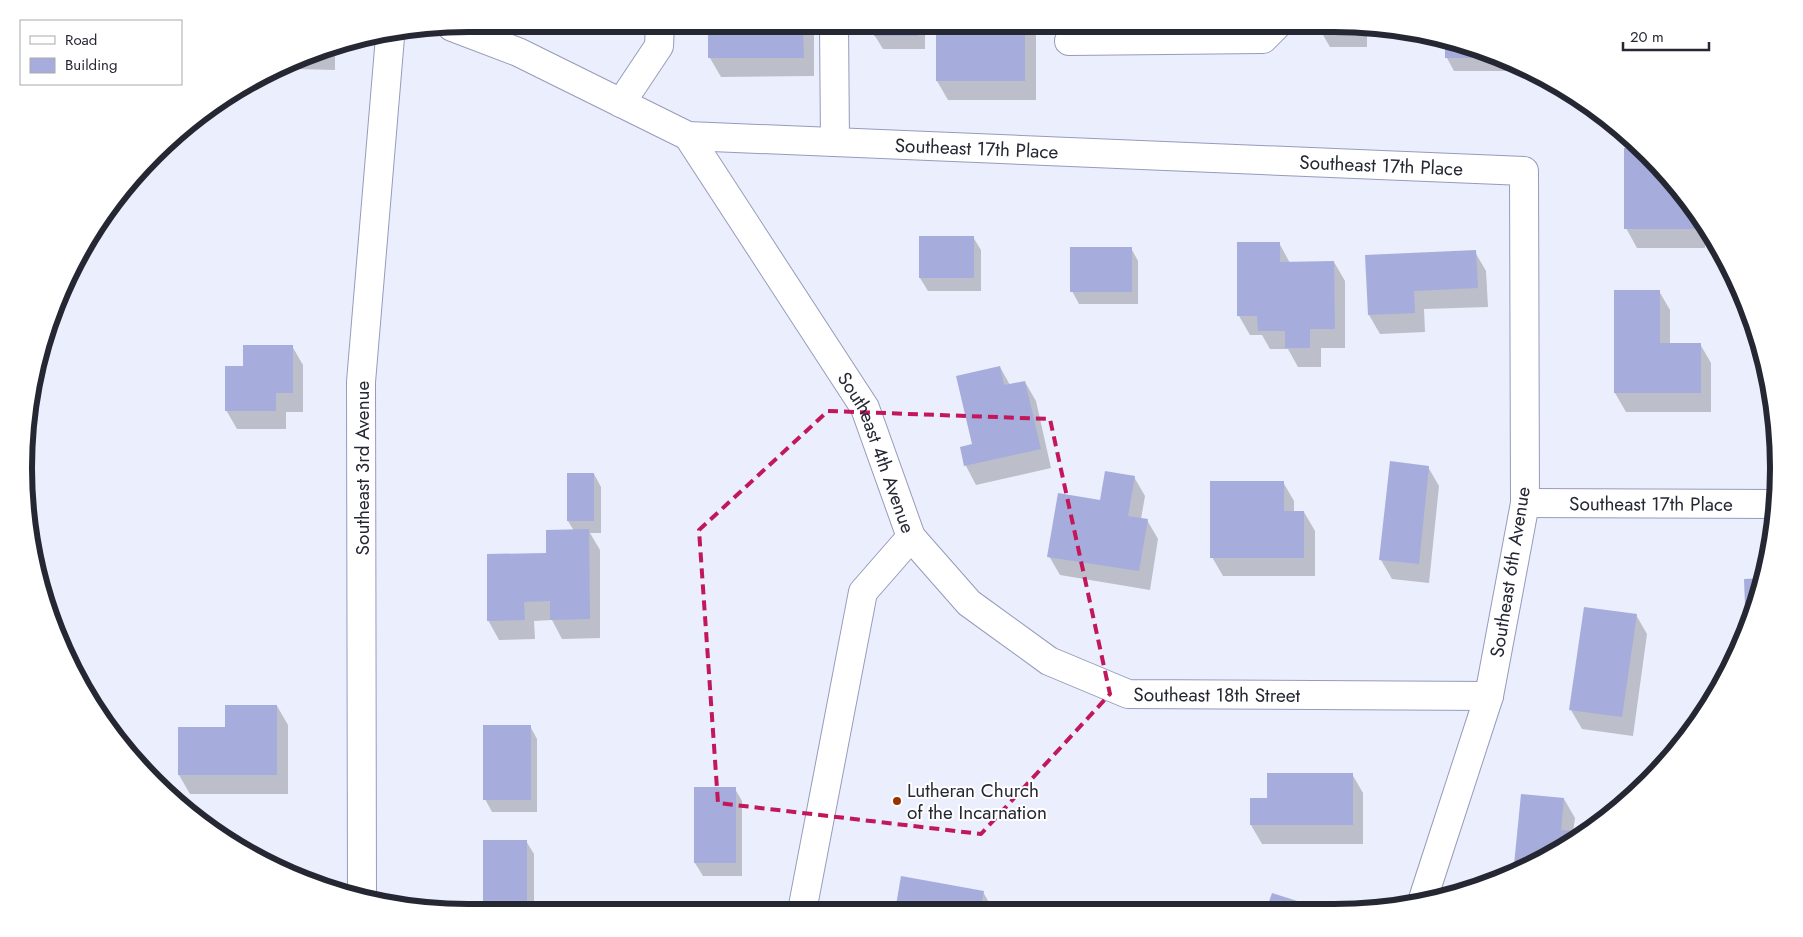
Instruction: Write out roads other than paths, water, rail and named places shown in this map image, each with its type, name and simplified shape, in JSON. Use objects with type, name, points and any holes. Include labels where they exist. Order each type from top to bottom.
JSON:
[{"type":"street","name":"Southeast 17th Place","points":[[467,32],[518,52],[688,136],[1524,171]]},
{"type":"street","points":[[621,103],[659,46],[660,32]]},
{"type":"street","points":[[834,32],[835,142]]},
{"type":"street","points":[[1069,41],[1263,39],[1270,32]]},
{"type":"street","name":"Southeast 3rd Avenue","points":[[362,891],[361,382],[390,40]]},
{"type":"street","name":"Southeast 4th Avenue","points":[[688,136],[864,408],[911,537],[863,592],[803,904]]},
{"type":"street","name":"Southeast 6th Avenue","points":[[1424,895],[1489,696],[1525,503],[1524,171]]},
{"type":"street","name":"Southeast 17th Place","points":[[1525,503],[1769,504]]},
{"type":"street","name":"Southeast 18th Street","points":[[911,537],[968,603],[1049,661],[1128,694],[1489,696]]},
{"type":"place","name":"Lutheran Church of the Incarnation","points":[[897,801]]}]
